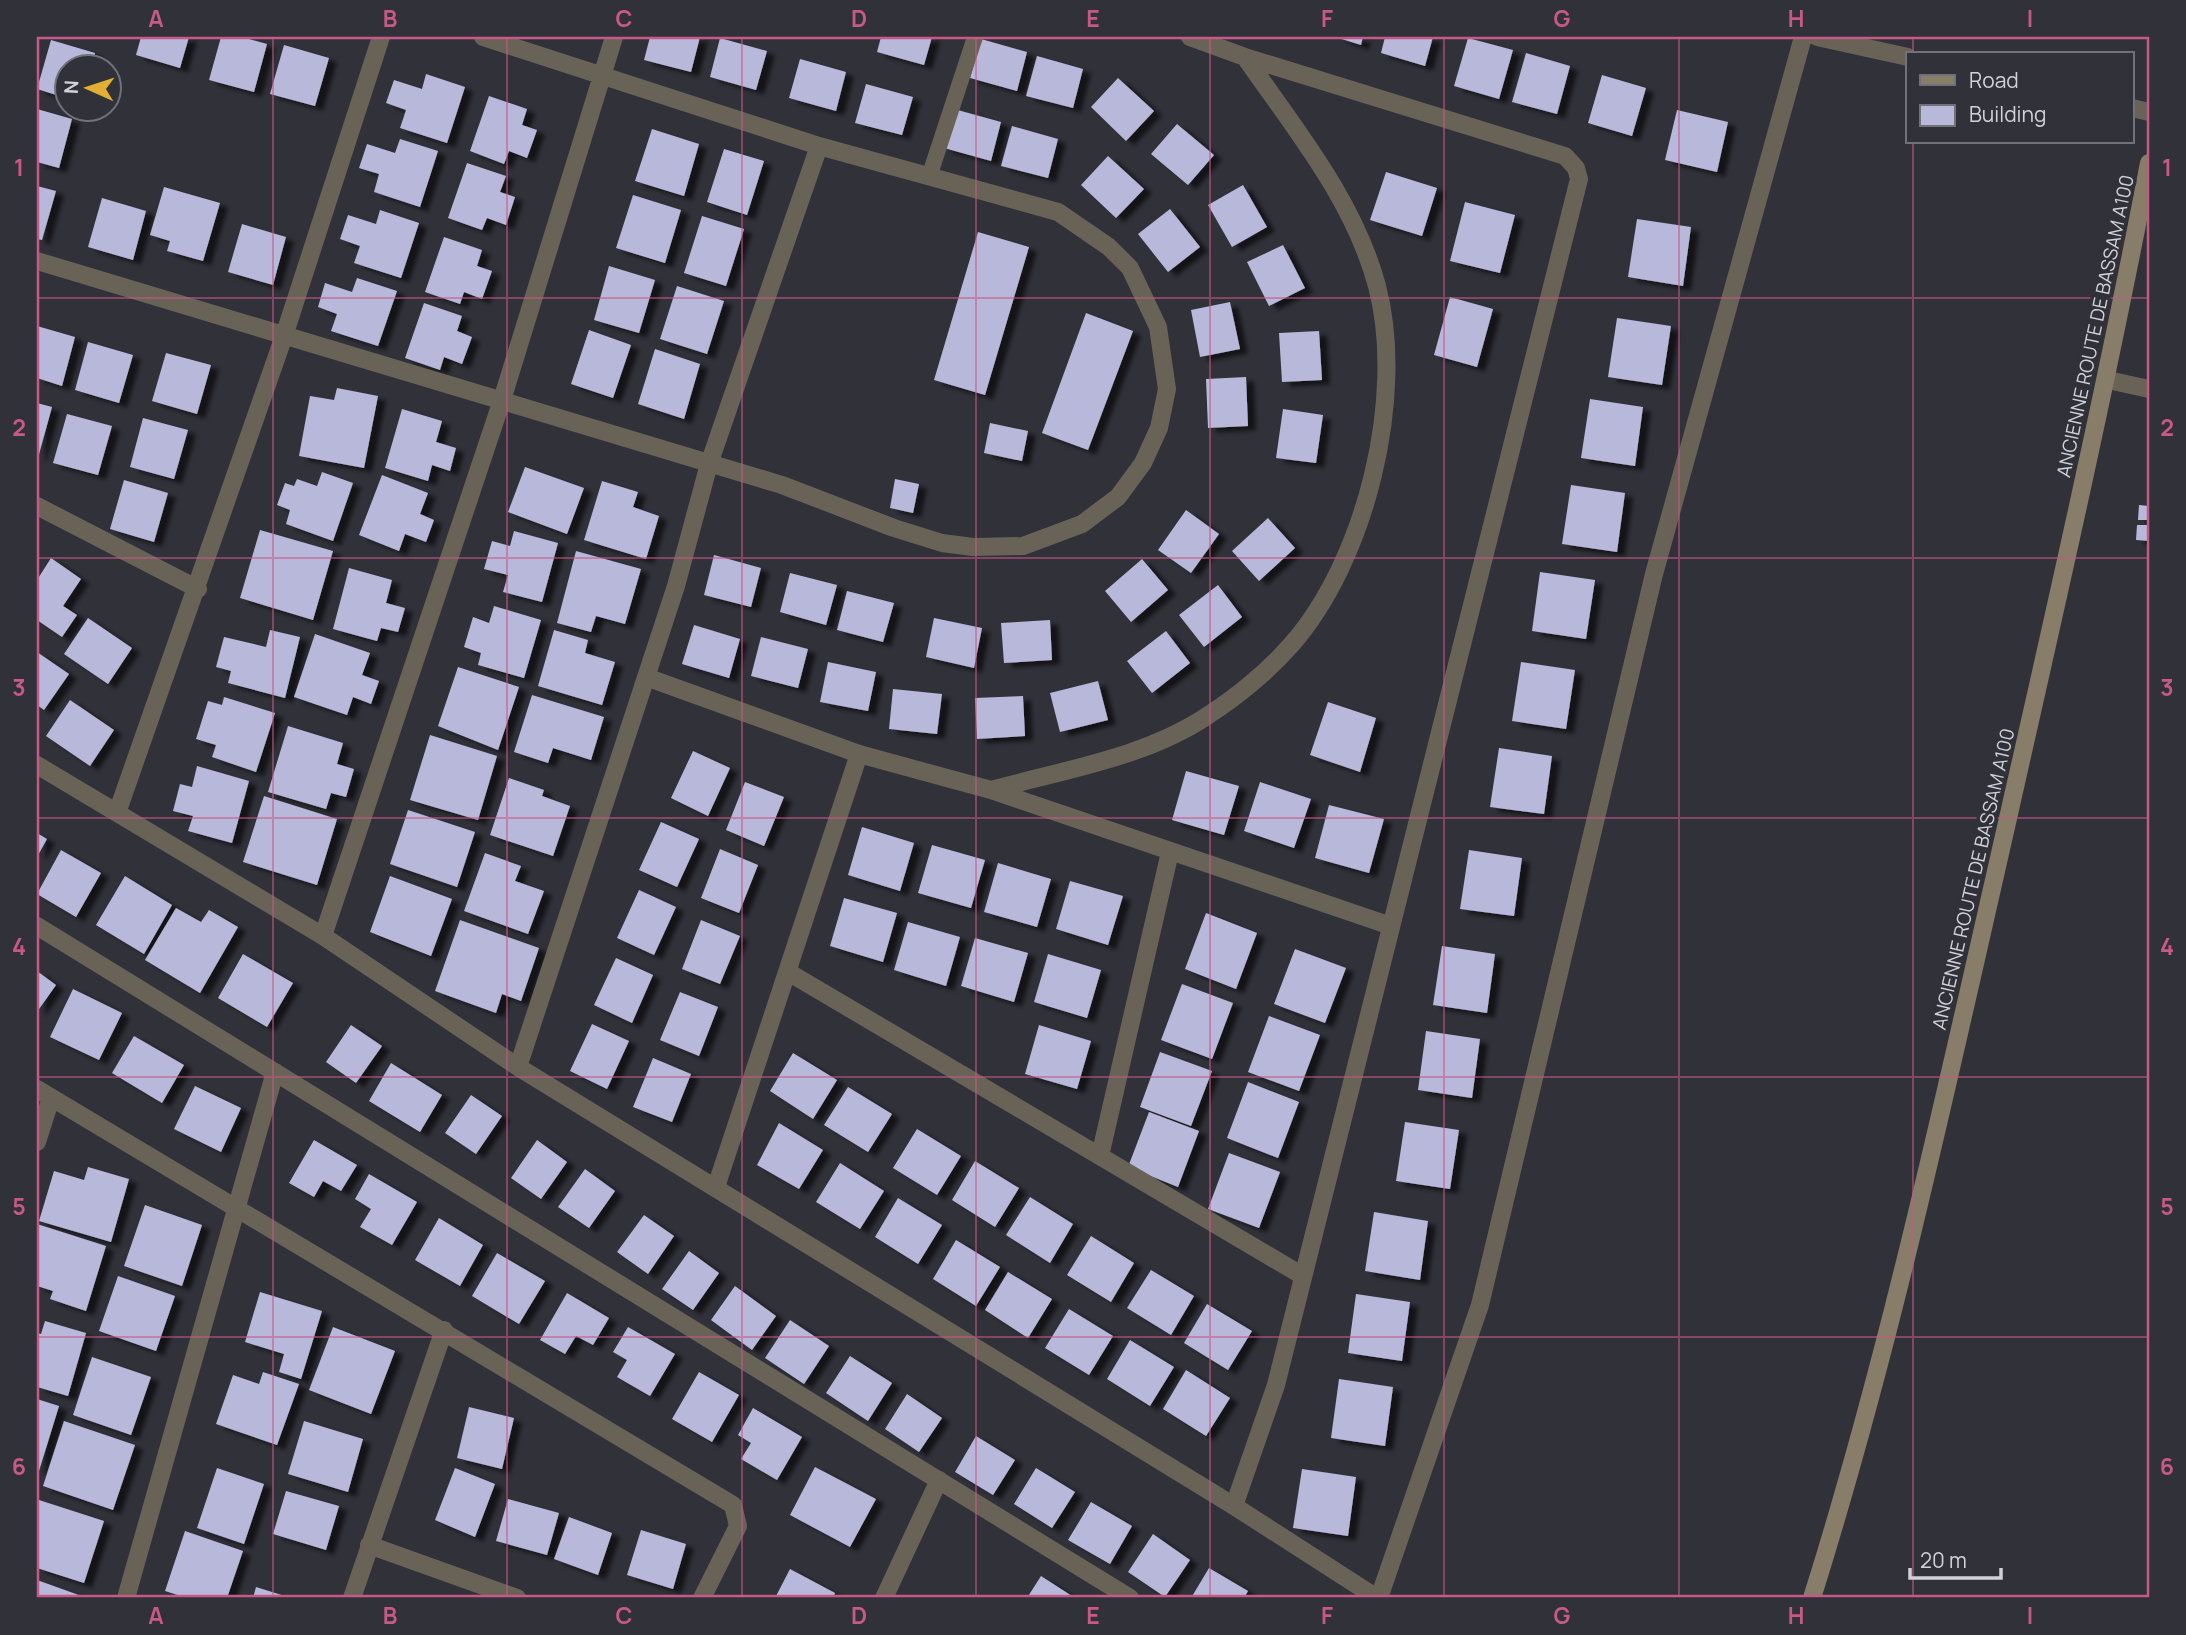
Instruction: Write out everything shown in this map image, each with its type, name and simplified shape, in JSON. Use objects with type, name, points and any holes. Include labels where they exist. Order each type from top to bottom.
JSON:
[{"type":"main road","name":"ANCIENNE ROUTE DE BASSAM A100","points":[[1812,1598],[1854,1464],[1922,1192],[2108,380],[2149,163]]},
{"type":"street","points":[[117,813],[285,336],[381,37]]},
{"type":"street","points":[[37,261],[782,485],[856,515],[942,543],[973,547],[1023,546],[1044,540],[1082,524],[1118,497],[1143,463],[1159,428],[1167,389],[1158,327],[1130,268],[1109,247],[1058,212],[819,146],[484,37]]},
{"type":"street","points":[[323,936],[502,400],[614,37]]},
{"type":"street","points":[[1190,37],[1245,57],[1565,156],[1576,168],[1579,179],[1276,1385],[1234,1506]]},
{"type":"street","points":[[37,765],[323,936],[518,1067],[716,1186],[1378,1598],[1480,1305],[1654,573],[1803,37]]},
{"type":"street","points":[[1817,37],[1906,57]]},
{"type":"street","points":[[991,790],[1135,750],[1176,734],[1210,715],[1291,645],[1329,590],[1367,499],[1379,450],[1385,402],[1385,341],[1377,287],[1360,239],[1335,187],[1245,57]]},
{"type":"street","points":[[518,1067],[676,586],[709,464],[819,146]]},
{"type":"street","points":[[2108,380],[2149,389]]},
{"type":"street","points":[[37,506],[198,589]]},
{"type":"street","points":[[646,677],[859,754],[991,790],[1391,926]]},
{"type":"street","points":[[716,1186],[859,754]]},
{"type":"street","points":[[1100,1156],[1170,852]]},
{"type":"street","points":[[37,926],[1130,1598]]},
{"type":"street","points":[[788,972],[1303,1276]]},
{"type":"street","points":[[126,1598],[275,1072]]},
{"type":"street","points":[[37,1142],[44,1094],[235,1210],[444,1330],[733,1505],[738,1526],[702,1598]]},
{"type":"street","points":[[352,1598],[444,1330]]},
{"type":"street","points":[[884,1598],[939,1479]]},
{"type":"street","points":[[369,1545],[517,1598]]},
{"type":"lane","points":[[929,177],[975,37]]},
{"type":"building","points":[[141,37],[189,37],[180,68],[136,55]]},
{"type":"building","points":[[221,37],[242,37],[267,44],[254,92],[209,80]]},
{"type":"building","points":[[650,37],[700,37],[691,72],[644,60]]},
{"type":"building","points":[[881,37],[932,37],[924,65],[877,52]]},
{"type":"building","points":[[1335,37],[1363,37],[1361,45]]},
{"type":"building","points":[[1385,37],[1433,37],[1425,66],[1381,53]]},
{"type":"building","points":[[720,38],[767,51],[756,90],[710,77]]},
{"type":"building","points":[[1468,38],[1513,50],[1499,99],[1454,86]]},
{"type":"building","points":[[981,39],[1027,52],[1017,91],[970,78]]},
{"type":"building","points":[[51,40],[92,52],[52,52],[52,94],[37,89]]},
{"type":"building","points":[[284,45],[329,58],[315,106],[270,94]]},
{"type":"building","points":[[1526,53],[1570,66],[1557,114],[1512,102]]},
{"type":"building","points":[[1037,56],[1083,69],[1073,108],[1026,96]]},
{"type":"building","points":[[800,59],[846,72],[836,111],[789,98]]},
{"type":"building","points":[[426,74],[465,87],[447,143],[400,128],[406,110],[386,103],[394,80],[422,89]]},
{"type":"building","points":[[1602,75],[1646,88],[1632,136],[1588,123]]},
{"type":"building","points":[[1118,78],[1154,111],[1126,141],[1091,107]]},
{"type":"building","points":[[866,84],[913,97],[902,135],[855,123]]},
{"type":"building","points":[[489,96],[527,109],[522,125],[537,130],[527,158],[509,151],[504,164],[470,151]]},
{"type":"building","points":[[37,109],[52,113],[52,122],[71,122],[59,168],[37,162]]},
{"type":"building","points":[[954,109],[1001,122],[991,161],[944,148]]},
{"type":"building","points":[[1677,110],[1728,122],[1717,172],[1665,160]]},
{"type":"building","points":[[1177,124],[1214,155],[1188,185],[1151,154]]},
{"type":"building","points":[[1012,126],[1058,139],[1048,178],[1001,166]]},
{"type":"building","points":[[652,129],[699,144],[684,196],[635,181]]},
{"type":"building","points":[[400,139],[438,151],[420,207],[374,192],[379,174],[359,168],[367,144],[395,153]]},
{"type":"building","points":[[724,149],[764,161],[747,215],[707,202]]},
{"type":"building","points":[[1108,156],[1144,189],[1116,218],[1081,185]]},
{"type":"building","points":[[467,163],[506,176],[500,192],[515,197],[506,225],[487,218],[482,230],[448,218]]},
{"type":"building","points":[[1386,172],[1437,188],[1422,236],[1370,220]]},
{"type":"building","points":[[1243,185],[1267,227],[1232,247],[1208,205]]},
{"type":"building","points":[[37,186],[56,191],[42,240],[37,239]]},
{"type":"building","points":[[164,187],[220,203],[203,261],[167,251],[170,241],[150,235]]},
{"type":"building","points":[[633,195],[681,210],[665,263],[616,248]]},
{"type":"building","points":[[102,198],[146,211],[133,260],[88,247]]},
{"type":"building","points":[[1465,202],[1515,215],[1500,273],[1450,261]]},
{"type":"building","points":[[1170,209],[1200,247],[1168,272],[1138,234]]},
{"type":"building","points":[[380,210],[419,223],[401,278],[354,263],[360,246],[340,239],[348,215],[376,224]]},
{"type":"building","points":[[702,216],[744,229],[726,286],[684,273]]},
{"type":"building","points":[[1637,219],[1691,227],[1683,286],[1628,277]]},
{"type":"building","points":[[242,224],[286,237],[273,285],[228,272]]},
{"type":"building","points":[[978,232],[1029,247],[985,395],[934,380]]},
{"type":"building","points":[[444,237],[482,250],[477,266],[492,271],[482,299],[464,292],[460,304],[425,292]]},
{"type":"building","points":[[1283,245],[1305,288],[1269,306],[1247,262]]},
{"type":"building","points":[[609,266],[655,280],[639,333],[594,320]]},
{"type":"building","points":[[357,278],[397,291],[378,346],[331,331],[337,314],[318,307],[325,283],[352,292]]},
{"type":"building","points":[[677,286],[724,301],[707,354],[660,339]]},
{"type":"building","points":[[1450,297],[1493,309],[1477,367],[1434,355]]},
{"type":"building","points":[[1230,302],[1240,349],[1200,357],[1191,310]]},
{"type":"building","points":[[424,303],[462,316],[457,331],[472,337],[462,364],[444,357],[440,370],[405,358]]},
{"type":"building","points":[[1086,313],[1133,331],[1088,450],[1042,433]]},
{"type":"building","points":[[1617,318],[1671,326],[1662,385],[1608,377]]},
{"type":"building","points":[[37,326],[75,337],[62,386],[37,378]]},
{"type":"building","points":[[589,330],[631,345],[613,398],[571,384]]},
{"type":"building","points":[[1319,331],[1322,380],[1282,382],[1279,333]]},
{"type":"building","points":[[88,342],[133,355],[119,403],[75,390]]},
{"type":"building","points":[[655,349],[700,364],[684,419],[638,404]]},
{"type":"building","points":[[166,353],[211,365],[197,414],[152,401]]},
{"type":"building","points":[[1246,377],[1248,426],[1208,428],[1206,379]]},
{"type":"building","points":[[337,388],[378,396],[364,468],[299,456],[310,396],[334,400]]},
{"type":"building","points":[[1590,399],[1643,407],[1635,466],[1581,458]]},
{"type":"building","points":[[37,403],[52,407],[38,458],[37,458]]},
{"type":"building","points":[[402,409],[442,421],[436,442],[456,448],[450,471],[432,465],[428,481],[385,468]]},
{"type":"building","points":[[1283,409],[1323,415],[1316,463],[1276,458]]},
{"type":"building","points":[[67,414],[112,426],[98,475],[53,463]]},
{"type":"building","points":[[143,418],[188,430],[174,479],[130,467]]},
{"type":"building","points":[[990,423],[1028,431],[1022,461],[984,453]]},
{"type":"building","points":[[525,467],[584,488],[567,534],[508,512]]},
{"type":"building","points":[[322,472],[353,483],[333,541],[286,524],[290,510],[277,505],[285,483],[294,486],[297,479],[317,486]]},
{"type":"building","points":[[382,475],[428,493],[420,514],[434,520],[426,542],[405,534],[399,551],[359,535]]},
{"type":"building","points":[[895,479],[919,484],[913,513],[890,508]]},
{"type":"building","points":[[124,480],[168,493],[154,542],[110,529]]},
{"type":"building","points":[[602,481],[638,492],[633,507],[659,516],[646,559],[584,540]]},
{"type":"building","points":[[1571,485],[1625,493],[1617,552],[1562,544]]},
{"type":"building","points":[[2139,505],[2149,506],[2149,520],[2138,520]]},
{"type":"building","points":[[1186,510],[1219,534],[1191,573],[1158,550]]},
{"type":"building","points":[[1268,518],[1295,548],[1259,581],[1232,551]]},
{"type":"building","points":[[2137,525],[2149,525],[2149,541],[2136,540]]},
{"type":"building","points":[[260,530],[333,551],[313,620],[240,598]]},
{"type":"building","points":[[514,531],[558,543],[542,602],[503,592],[508,575],[484,569],[492,541],[510,546]]},
{"type":"building","points":[[576,551],[641,569],[625,624],[596,616],[591,632],[557,623]]},
{"type":"building","points":[[714,555],[761,568],[751,607],[704,595]]},
{"type":"building","points":[[51,558],[81,579],[63,606],[77,615],[62,637],[37,620],[37,580]]},
{"type":"building","points":[[1142,559],[1168,590],[1131,622],[1105,591]]},
{"type":"building","points":[[349,568],[392,580],[386,603],[405,608],[398,632],[381,628],[377,641],[333,629]]},
{"type":"building","points":[[1540,572],[1595,580],[1586,639],[1532,631]]},
{"type":"building","points":[[790,573],[837,585],[826,625],[780,612]]},
{"type":"building","points":[[1218,585],[1242,617],[1204,647],[1179,615]]},
{"type":"building","points":[[847,591],[894,603],[883,642],[837,630]]},
{"type":"building","points":[[494,606],[541,620],[524,678],[478,665],[481,653],[464,647],[473,617],[489,623]]},
{"type":"building","points":[[88,618],[132,648],[108,684],[64,654]]},
{"type":"building","points":[[934,618],[982,628],[974,668],[926,657]]},
{"type":"building","points":[[1050,620],[1052,660],[1004,663],[1001,623]]},
{"type":"building","points":[[694,625],[740,639],[729,678],[682,664]]},
{"type":"building","points":[[270,630],[300,637],[285,698],[228,683],[231,671],[216,667],[224,637],[266,647]]},
{"type":"building","points":[[554,630],[588,640],[585,653],[615,662],[602,705],[538,686]]},
{"type":"building","points":[[1166,631],[1190,663],[1152,693],[1127,661]]},
{"type":"building","points":[[315,634],[370,653],[362,675],[379,681],[371,704],[353,697],[347,715],[294,697]]},
{"type":"building","points":[[761,637],[808,649],[798,688],[751,676]]},
{"type":"building","points":[[37,652],[69,674],[44,710],[37,705]]},
{"type":"building","points":[[828,662],[876,672],[868,711],[820,702]]},
{"type":"building","points":[[1521,662],[1575,670],[1566,729],[1512,721]]},
{"type":"building","points":[[458,667],[519,687],[498,750],[438,726]]},
{"type":"building","points":[[1098,681],[1108,720],[1060,732],[1050,693]]},
{"type":"building","points":[[893,689],[942,694],[937,734],[889,729]]},
{"type":"building","points":[[532,695],[604,717],[591,760],[553,748],[548,763],[514,752]]},
{"type":"building","points":[[1023,696],[1025,736],[977,739],[975,698]]},
{"type":"building","points":[[224,697],[275,713],[256,772],[212,757],[216,745],[196,739],[208,701],[222,705]]},
{"type":"building","points":[[70,700],[114,730],[90,766],[46,736]]},
{"type":"building","points":[[1328,702],[1376,718],[1360,772],[1310,755]]},
{"type":"building","points":[[288,726],[343,743],[337,764],[354,769],[346,797],[331,793],[326,809],[268,792]]},
{"type":"building","points":[[430,735],[497,756],[478,820],[410,800]]},
{"type":"building","points":[[1499,748],[1552,756],[1544,814],[1490,807]]},
{"type":"building","points":[[693,751],[730,768],[708,816],[671,798]]},
{"type":"building","points":[[197,766],[249,781],[232,843],[188,831],[193,816],[173,811],[180,784],[192,787]]},
{"type":"building","points":[[1186,771],[1239,786],[1224,835],[1172,820]]},
{"type":"building","points":[[509,778],[544,790],[542,796],[570,806],[553,856],[490,835]]},
{"type":"building","points":[[745,782],[784,797],[764,846],[726,830]]},
{"type":"building","points":[[1260,782],[1311,799],[1294,848],[1244,831]]},
{"type":"building","points":[[264,796],[337,819],[317,885],[243,862]]},
{"type":"building","points":[[1329,805],[1384,819],[1369,873],[1315,858]]},
{"type":"building","points":[[408,810],[475,832],[457,887],[390,864]]},
{"type":"building","points":[[661,822],[699,839],[677,887],[639,870]]},
{"type":"building","points":[[862,827],[914,843],[900,891],[848,875]]},
{"type":"building","points":[[37,833],[47,839],[37,857]]},
{"type":"building","points":[[932,845],[985,860],[971,908],[918,893]]},
{"type":"building","points":[[720,849],[758,865],[739,913],[701,898]]},
{"type":"building","points":[[61,850],[101,873],[76,917],[37,894]]},
{"type":"building","points":[[1469,850],[1522,858],[1514,916],[1460,909]]},
{"type":"building","points":[[485,853],[521,866],[515,881],[544,891],[528,934],[464,911]]},
{"type":"building","points":[[998,863],[1051,879],[1037,927],[984,912]]},
{"type":"building","points":[[125,876],[172,905],[144,954],[96,925]]},
{"type":"building","points":[[390,876],[452,899],[431,956],[370,932]]},
{"type":"building","points":[[1070,881],[1123,896],[1108,945],[1056,929]]},
{"type":"building","points":[[639,890],[676,907],[654,955],[617,938]]},
{"type":"building","points":[[844,898],[897,913],[883,962],[830,946]]},
{"type":"building","points":[[176,908],[201,922],[209,910],[238,927],[200,993],[145,960]]},
{"type":"building","points":[[1206,913],[1257,933],[1236,989],[1185,969]]},
{"type":"building","points":[[460,920],[539,948],[521,1001],[502,994],[496,1013],[435,991]]},
{"type":"building","points":[[701,920],[740,936],[720,984],[682,969]]},
{"type":"building","points":[[908,922],[960,937],[946,986],[894,970]]},
{"type":"building","points":[[975,938],[1028,953],[1014,1002],[961,986]]},
{"type":"building","points":[[1442,946],[1495,954],[1487,1013],[1433,1005]]},
{"type":"building","points":[[1295,949],[1346,968],[1325,1023],[1274,1004]]},
{"type":"building","points":[[243,954],[293,983],[267,1027],[218,998]]},
{"type":"building","points":[[1048,954],[1101,970],[1087,1018],[1034,1002]]},
{"type":"building","points":[[616,958],[653,975],[632,1023],[594,1005]]},
{"type":"building","points":[[37,971],[56,985],[37,1012]]},
{"type":"building","points":[[1182,984],[1233,1003],[1212,1059],[1161,1040]]},
{"type":"building","points":[[73,989],[122,1013],[99,1060],[50,1037]]},
{"type":"building","points":[[680,992],[718,1007],[699,1056],[660,1040]]},
{"type":"building","points":[[1269,1016],[1320,1035],[1299,1091],[1248,1072]]},
{"type":"building","points":[[592,1024],[629,1041],[607,1089],[570,1071]]},
{"type":"building","points":[[351,1025],[382,1046],[356,1083],[326,1062]]},
{"type":"building","points":[[1039,1025],[1091,1041],[1077,1089],[1025,1074]]},
{"type":"building","points":[[1426,1031],[1480,1039],[1472,1098],[1418,1090]]},
{"type":"building","points":[[134,1036],[184,1065],[162,1103],[112,1073]]},
{"type":"building","points":[[1160,1052],[1212,1071],[1191,1126],[1140,1107]]},
{"type":"building","points":[[793,1053],[837,1080],[813,1119],[770,1091]]},
{"type":"building","points":[[653,1058],[691,1074],[672,1122],[633,1107]]},
{"type":"building","points":[[391,1063],[442,1095],[420,1132],[369,1101]]},
{"type":"building","points":[[1248,1082],[1299,1102],[1278,1158],[1227,1138]]},
{"type":"building","points":[[195,1086],[241,1108],[221,1152],[174,1129]]},
{"type":"building","points":[[848,1087],[892,1114],[868,1152],[824,1125]]},
{"type":"building","points":[[471,1095],[502,1116],[476,1154],[445,1133]]},
{"type":"building","points":[[1149,1112],[1199,1131],[1178,1187],[1128,1167]]},
{"type":"building","points":[[1405,1122],[1459,1130],[1450,1189],[1396,1181]]},
{"type":"building","points":[[779,1123],[823,1150],[799,1189],[757,1165]]},
{"type":"building","points":[[917,1129],[961,1156],[937,1195],[893,1168]]},
{"type":"building","points":[[314,1140],[357,1165],[341,1191],[323,1181],[314,1197],[289,1183]]},
{"type":"building","points":[[537,1140],[567,1162],[541,1199],[511,1178]]},
{"type":"building","points":[[1229,1153],[1280,1172],[1259,1228],[1208,1209]]},
{"type":"building","points":[[975,1161],[1019,1188],[995,1227],[952,1200]]},
{"type":"building","points":[[840,1163],[884,1191],[860,1229],[816,1202]]},
{"type":"building","points":[[88,1167],[129,1179],[111,1242],[39,1221],[54,1171],[84,1180]]},
{"type":"building","points":[[585,1169],[615,1191],[589,1228],[558,1207]]},
{"type":"building","points":[[369,1174],[417,1202],[392,1245],[360,1227],[371,1209],[355,1199]]},
{"type":"building","points":[[1030,1197],[1073,1224],[1050,1263],[1006,1235]]},
{"type":"building","points":[[898,1198],[942,1225],[918,1264],[875,1237]]},
{"type":"building","points":[[145,1205],[202,1225],[182,1286],[124,1266]]},
{"type":"building","points":[[1374,1212],[1428,1221],[1420,1280],[1365,1271]]},
{"type":"building","points":[[644,1215],[674,1236],[648,1274],[617,1252]]},
{"type":"building","points":[[439,1218],[483,1245],[460,1286],[415,1260]]},
{"type":"building","points":[[37,1224],[106,1246],[86,1311],[50,1299],[53,1291],[37,1286]]},
{"type":"building","points":[[1091,1236],[1134,1263],[1111,1302],[1067,1275]]},
{"type":"building","points":[[956,1240],[1000,1267],[976,1306],[933,1279]]},
{"type":"building","points":[[689,1251],[719,1273],[693,1310],[662,1289]]},
{"type":"building","points":[[497,1253],[545,1281],[519,1324],[472,1296]]},
{"type":"building","points":[[1151,1270],[1194,1296],[1171,1335],[1127,1308]]},
{"type":"building","points":[[1008,1272],[1052,1299],[1028,1338],[985,1310]]},
{"type":"building","points":[[118,1276],[175,1296],[156,1351],[99,1331]]},
{"type":"building","points":[[735,1286],[776,1316],[752,1350],[711,1320]]},
{"type":"building","points":[[260,1292],[322,1311],[301,1379],[279,1372],[284,1354],[245,1342]]},
{"type":"building","points":[[567,1293],[609,1318],[593,1345],[576,1336],[565,1354],[540,1340]]},
{"type":"building","points":[[1356,1294],[1410,1302],[1402,1361],[1348,1353]]},
{"type":"building","points":[[1207,1304],[1252,1331],[1228,1370],[1184,1343]]},
{"type":"building","points":[[1069,1309],[1113,1336],[1089,1375],[1045,1348]]},
{"type":"building","points":[[790,1320],[829,1346],[804,1384],[765,1358]]},
{"type":"building","points":[[45,1321],[86,1333],[68,1396],[37,1387],[37,1333],[41,1334]]},
{"type":"building","points":[[333,1327],[395,1351],[371,1414],[309,1390]]},
{"type":"building","points":[[628,1327],[675,1354],[650,1396],[617,1377],[627,1360],[613,1352]]},
{"type":"building","points":[[1130,1340],[1174,1367],[1150,1406],[1107,1379]]},
{"type":"building","points":[[850,1356],[892,1383],[868,1421],[826,1393]]},
{"type":"building","points":[[92,1357],[151,1377],[131,1435],[73,1415]]},
{"type":"building","points":[[1186,1370],[1230,1398],[1206,1436],[1163,1409]]},
{"type":"building","points":[[263,1372],[299,1384],[277,1445],[216,1424],[233,1375],[259,1384]]},
{"type":"building","points":[[699,1372],[739,1395],[712,1442],[672,1419]]},
{"type":"building","points":[[1339,1379],[1393,1387],[1385,1446],[1331,1438]]},
{"type":"building","points":[[907,1394],[942,1418],[919,1452],[885,1429]]},
{"type":"building","points":[[37,1399],[59,1406],[39,1471],[37,1470]]},
{"type":"building","points":[[469,1407],[514,1418],[502,1469],[457,1458]]},
{"type":"building","points":[[753,1408],[802,1437],[777,1480],[741,1459],[751,1443],[738,1435]]},
{"type":"building","points":[[64,1421],[135,1445],[113,1510],[43,1486]]},
{"type":"building","points":[[304,1421],[363,1439],[348,1492],[288,1474]]},
{"type":"building","points":[[976,1436],[1015,1460],[993,1495],[955,1472]]},
{"type":"building","points":[[815,1467],[876,1499],[850,1547],[790,1515]]},
{"type":"building","points":[[217,1468],[264,1484],[244,1544],[197,1528]]},
{"type":"building","points":[[455,1468],[495,1484],[475,1537],[435,1520]]},
{"type":"building","points":[[1036,1468],[1075,1492],[1052,1528],[1014,1504]]},
{"type":"building","points":[[1302,1469],[1356,1477],[1348,1536],[1293,1528]]},
{"type":"building","points":[[286,1491],[339,1506],[326,1550],[273,1534]]},
{"type":"building","points":[[508,1499],[559,1513],[547,1555],[496,1541]]},
{"type":"building","points":[[39,1500],[104,1521],[84,1583],[37,1568]]},
{"type":"building","points":[[1091,1502],[1132,1526],[1110,1564],[1068,1540]]},
{"type":"building","points":[[569,1517],[612,1533],[598,1575],[554,1559]]},
{"type":"building","points":[[641,1530],[686,1544],[673,1589],[627,1575]]},
{"type":"building","points":[[185,1531],[243,1551],[227,1598],[187,1598],[165,1591]]},
{"type":"building","points":[[1153,1534],[1190,1560],[1165,1597],[1128,1572]]},
{"type":"building","points":[[1209,1568],[1248,1591],[1244,1598],[1191,1598]]},
{"type":"building","points":[[790,1569],[835,1593],[833,1598],[775,1598]]},
{"type":"building","points":[[1041,1576],[1075,1598],[1027,1598]]},
{"type":"building","points":[[37,1580],[87,1598],[37,1598]]},
{"type":"building","points":[[256,1587],[291,1598],[253,1598]]}]
